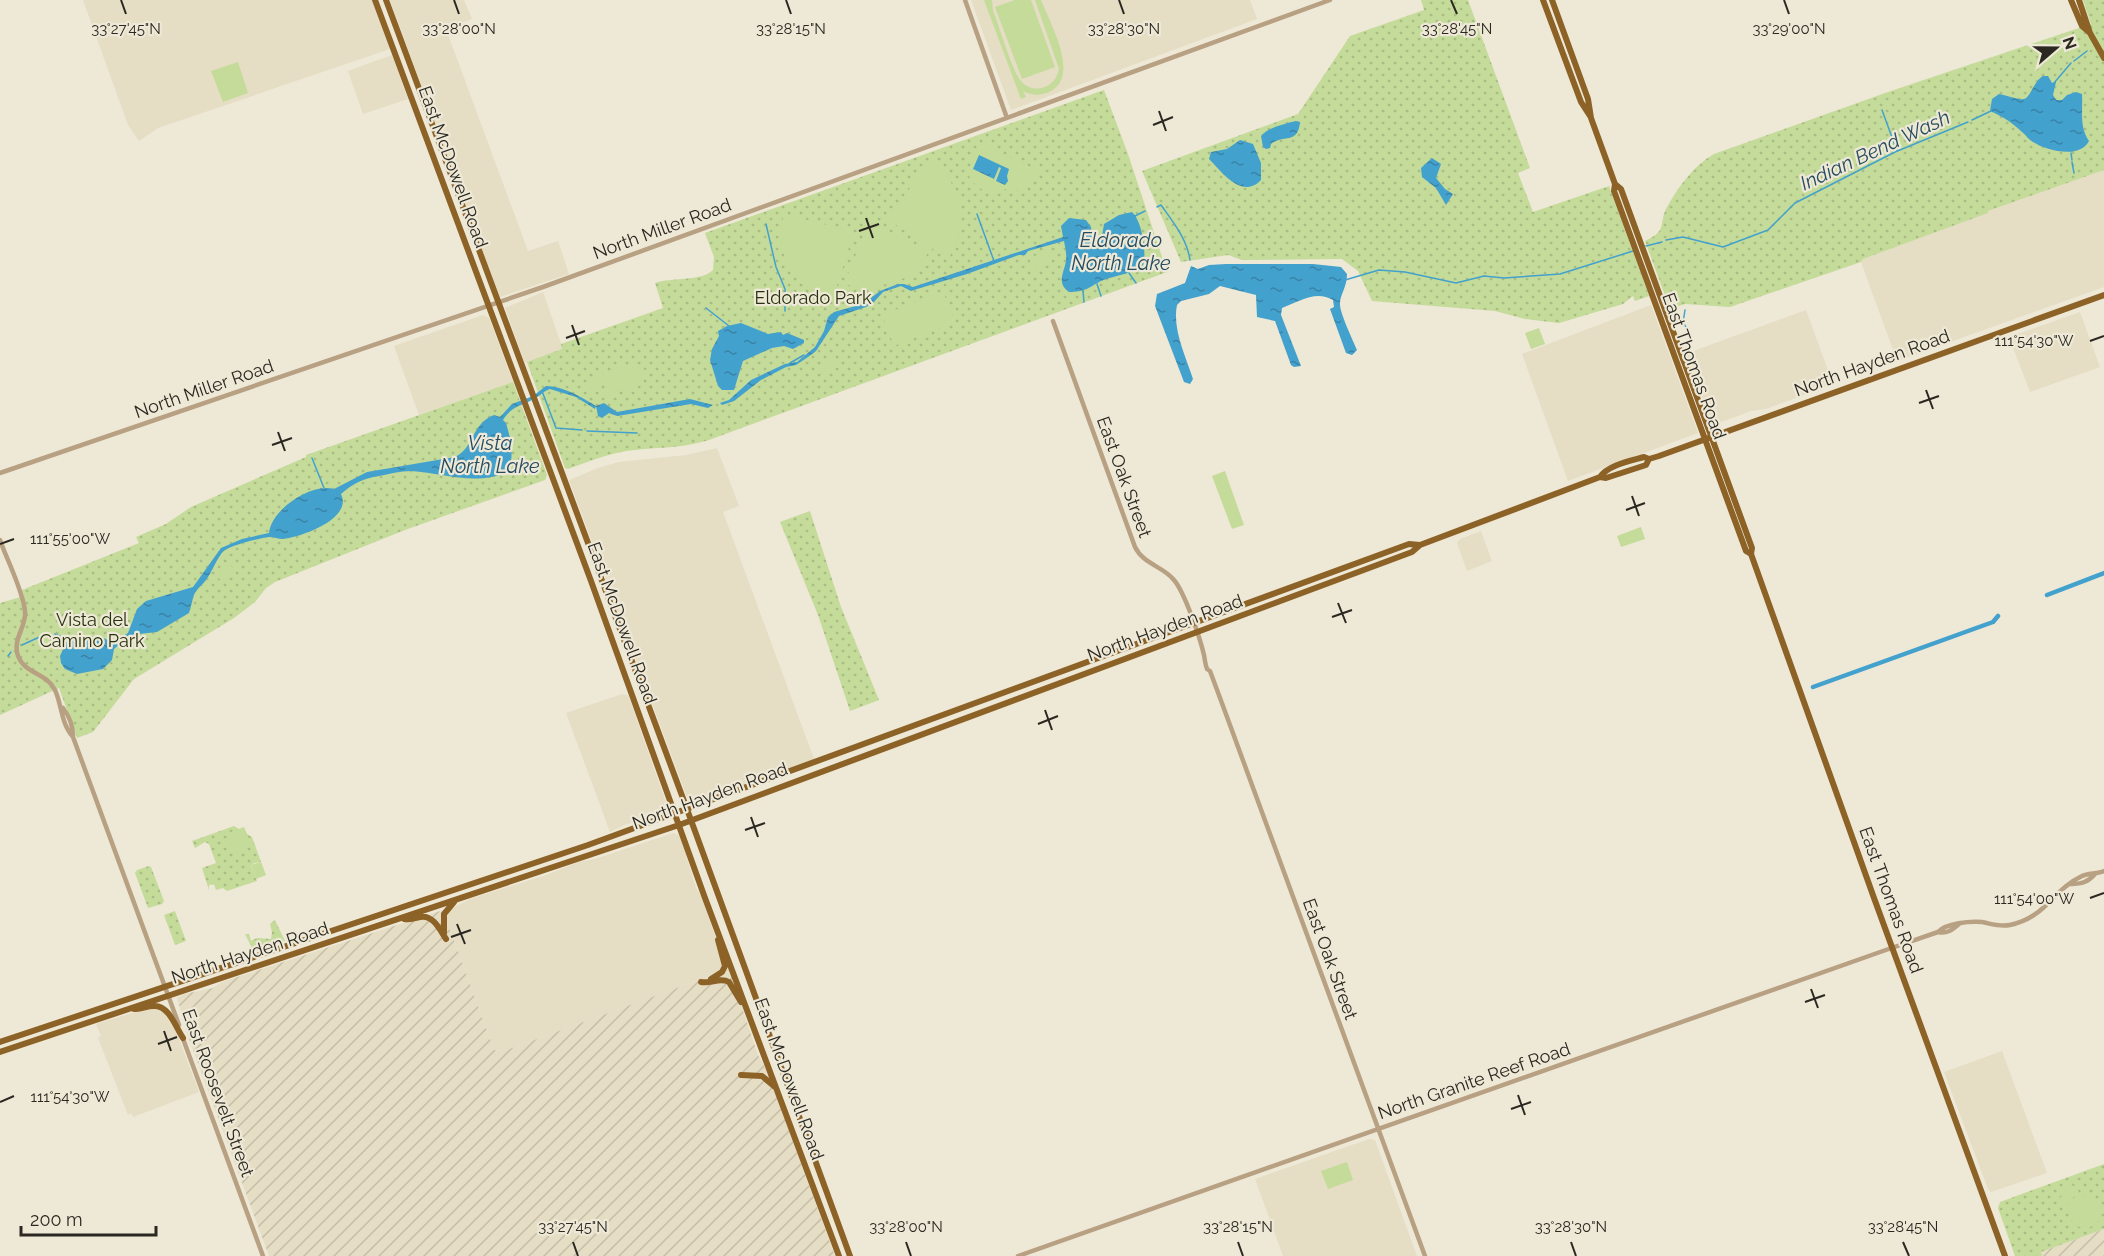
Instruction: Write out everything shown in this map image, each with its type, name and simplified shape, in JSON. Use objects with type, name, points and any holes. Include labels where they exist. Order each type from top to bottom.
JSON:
[{"type":"main road","name":"East McDowell Road","points":[[375,0],[839,1256]]},
{"type":"main road","name":"East McDowell Road","points":[[386,0],[687,809],[850,1256]]},
{"type":"main road","name":"East Thomas Road","points":[[1544,0],[1581,102],[1591,118]]},
{"type":"main road","name":"East Thomas Road","points":[[1552,0],[1588,99],[1591,118],[1615,184],[1614,191],[1746,551],[1751,554]]},
{"type":"main road","points":[[2071,0],[2082,26],[2090,33]]},
{"type":"main road","points":[[2079,0],[2090,33],[2104,58]]},
{"type":"main road","name":"East Thomas Road","points":[[1615,184],[1622,189],[1712,436],[1752,548],[1751,554],[2005,1256]]},
{"type":"main road","name":"North Hayden Road","points":[[1600,477],[1604,471],[1625,463],[1644,457],[1649,459],[2104,295]]},
{"type":"main road","points":[[1661,321],[1667,325],[1677,354],[1684,361]]},
{"type":"main road","points":[[1677,363],[1690,377]]},
{"type":"main road","name":"North Hayden Road","points":[[0,1052],[679,825],[1301,594],[1412,552],[1420,545],[1600,477],[1609,477],[1646,465],[1649,459]]},
{"type":"main road","points":[[1609,477],[1624,468],[1625,463]]},
{"type":"main road","name":"North Hayden Road","points":[[0,1042],[687,809],[1409,544],[1420,545]]},
{"type":"main road","points":[[1298,585],[1301,594]]},
{"type":"main road","points":[[430,898],[434,907]]},
{"type":"main road","points":[[401,919],[412,920],[426,916],[434,922],[446,939],[443,928],[444,914],[459,899]]},
{"type":"main road","points":[[711,979],[722,972],[725,966],[718,942],[719,934]]},
{"type":"main road","points":[[701,982],[708,983],[721,979],[729,982],[755,1029]]},
{"type":"main road","points":[[130,1009],[142,1010],[155,1006],[163,1009],[171,1017],[183,1038]]},
{"type":"main road","points":[[741,1075],[762,1076],[777,1089]]},
{"type":"main road","points":[[816,1194],[826,1190]]},
{"type":"street","points":[[965,0],[1007,118]]},
{"type":"street","name":"North Miller Road","points":[[0,473],[499,303],[1330,0]]},
{"type":"street","name":"East Oak Street","points":[[1053,321],[1135,547],[1147,562],[1174,579],[1182,594],[1205,658],[1209,660],[1210,671],[1425,1256]]},
{"type":"street","name":"East Roosevelt Street","points":[[0,540],[25,608],[24,620],[17,640],[18,656],[26,668],[51,683],[61,706],[64,721],[73,737],[263,1256]]},
{"type":"street","name":"North Granite Reef Road","points":[[1018,1256],[1938,932],[1942,927],[1951,924],[1972,922],[2003,926],[2026,920],[2041,911],[2056,894],[2080,877],[2104,871]]},
{"type":"shaded area","points":[[83,0],[372,0],[390,49],[158,128],[139,141],[128,125]]},
{"type":"shaded area","points":[[390,0],[464,0],[472,19],[446,29],[528,251],[558,241],[569,274],[500,297]]},
{"type":"shaded area","points":[[971,0],[1250,0],[1257,19],[1011,110]]},
{"type":"shaded area","points":[[392,55],[408,99],[363,114],[348,71]]},
{"type":"shaded area","points":[[2104,170],[2104,287],[1897,361],[1861,262],[1863,259]]},
{"type":"shaded area","points":[[543,292],[563,349],[525,363],[505,308]]},
{"type":"shaded area","points":[[1651,305],[1698,433],[1568,481],[1522,354]]},
{"type":"shaded area","points":[[1806,310],[1833,384],[1766,409],[1751,411],[1716,424],[1711,423],[1691,364],[1685,354]]},
{"type":"shaded area","points":[[2080,312],[2100,367],[2030,392],[2009,337]]},
{"type":"shaded area","points":[[483,315],[489,318],[513,382],[419,415],[394,346]]},
{"type":"shaded area","points":[[717,448],[739,506],[723,512],[814,759],[692,803],[687,797],[569,480],[619,462],[686,455]]},
{"type":"shaded area","points":[[1481,531],[1492,561],[1467,571],[1457,543],[1460,539]]},
{"type":"shaded area","points":[[622,694],[629,698],[668,808],[663,814],[624,825],[610,832],[566,713]]},
{"type":"shaded area","points":[[673,833],[681,839],[696,888],[702,897],[724,962],[729,969],[504,1051],[494,1050],[445,916],[449,910],[470,899]]},
{"type":"shaded area","points":[[440,911],[445,916],[494,1050],[504,1051],[729,969],[758,1055],[767,1071],[835,1256],[269,1256],[189,1039],[177,998],[184,994],[213,988],[222,982]]},
{"type":"shaded area","points":[[154,1009],[164,1013],[177,1034],[199,1092],[133,1117],[131,1113],[128,1115],[98,1038],[101,1036],[96,1024]]},
{"type":"shaded area","points":[[2002,1051],[2047,1173],[1991,1192],[1944,1072]]},
{"type":"shaded area","points":[[1369,1139],[1375,1140],[1417,1256],[1283,1256],[1255,1179]]},
{"type":"shaded area","points":[[2104,1229],[2104,1256],[2042,1256],[2041,1252]]},
{"type":"green space","points":[[984,0],[992,0],[993,11],[1017,75],[1025,85],[1036,89],[1051,83],[1059,69],[1035,0],[1041,0],[1056,35],[1063,61],[1063,73],[1059,83],[1051,91],[1037,95],[1023,91],[1026,97],[1021,99]]},
{"type":"green space","points":[[1015,0],[1031,0],[1055,67],[1022,79],[995,7]]},
{"type":"green space","points":[[1421,0],[1468,0],[1530,168],[1518,173],[1533,212],[1609,186],[1649,296],[1635,301],[1633,296],[1623,304],[1559,323],[1525,319],[1495,311],[1372,301],[1358,271],[1342,259],[1242,260],[1228,255],[1181,262],[1142,171],[1298,114],[1350,36],[1424,10]]},
{"type":"green space","points":[[2083,0],[2104,0],[2104,170],[1988,211],[1988,213],[1863,259],[1861,262],[1730,307],[1685,304],[1670,309],[1645,241],[1660,230],[1664,213],[1676,192],[1687,177],[1706,159],[1714,154],[1888,92],[2091,24]]},
{"type":"green space","points":[[1466,28],[1471,28],[1476,39],[1473,43],[1469,43],[1465,35]]},
{"type":"green space","points":[[238,62],[248,93],[223,102],[211,71]]},
{"type":"green space","name":"Eldorado Park","points":[[1104,90],[1167,272],[700,443],[618,453],[565,468],[527,362],[562,349],[561,344],[663,308],[655,283],[694,278],[713,270],[714,257],[705,233]]},
{"type":"green space","points":[[984,142],[1029,167],[1033,166],[1040,170],[1034,182],[1018,190],[1006,189],[998,192],[979,188],[970,179],[968,171],[978,148],[981,149]]},
{"type":"green space","points":[[930,160],[950,181],[960,206],[960,233],[948,259],[890,221],[889,217]]},
{"type":"green space","points":[[784,214],[851,231],[853,235],[832,301],[807,288],[790,268],[784,256],[782,242],[781,228]]},
{"type":"green space","points":[[872,223],[929,251],[921,266],[911,276],[867,290],[844,284],[868,224]]},
{"type":"green space","points":[[1048,251],[1052,262],[1033,269],[1029,258]]},
{"type":"green space","points":[[943,291],[955,322],[894,346],[882,315]]},
{"type":"green space","points":[[1539,328],[1545,344],[1531,349],[1525,333]]},
{"type":"green space","points":[[831,359],[835,368],[821,375],[817,366]]},
{"type":"green space","points":[[621,364],[630,369],[634,367],[646,370],[646,376],[643,377],[635,392],[621,389],[608,397],[604,395],[608,386],[604,384],[585,389],[591,378],[620,367]]},
{"type":"green space","name":"Vista del Camino Park","points":[[513,382],[547,475],[545,480],[405,530],[275,582],[266,588],[255,602],[234,618],[134,679],[93,732],[77,738],[59,688],[0,715],[0,603],[24,596],[22,590],[139,543],[136,537],[166,524],[191,507],[306,457],[306,455]]},
{"type":"green space","points":[[1225,471],[1244,525],[1232,529],[1212,476]]},
{"type":"green space","points":[[810,511],[841,607],[879,700],[850,711],[818,615],[780,522]]},
{"type":"green space","points":[[1641,527],[1645,539],[1621,547],[1617,536]]},
{"type":"green space","points":[[227,563],[235,569],[226,583],[218,578]]},
{"type":"green space","points":[[234,826],[252,837],[261,862],[251,866],[257,881],[227,891],[223,888],[216,890],[214,884],[209,885],[209,890],[202,868],[216,863],[209,844],[205,842],[195,848],[192,841]]},
{"type":"green space","points":[[244,827],[252,846],[233,853],[226,834]]},
{"type":"green space","points":[[261,862],[266,875],[256,879],[251,865]]},
{"type":"green space","points":[[149,866],[164,901],[162,904],[148,908],[135,873]]},
{"type":"green space","points":[[175,911],[186,941],[175,945],[164,915]]},
{"type":"green space","points":[[275,920],[285,941],[253,950],[245,934],[249,934],[251,941],[257,938],[271,939],[270,924]]},
{"type":"green space","points":[[1347,1162],[1353,1180],[1328,1189],[1321,1171]]},
{"type":"green space","points":[[2104,1164],[2104,1229],[2041,1252],[2042,1256],[2015,1256],[1998,1208],[2000,1202]]},
{"type":"green space","points":[[2071,1184],[2079,1191],[2067,1205],[2060,1198]]},
{"type":"green space","points":[[2085,1196],[2097,1200],[2101,1212],[2097,1224],[2085,1228],[2073,1224],[2069,1212],[2073,1200]]},
{"type":"water","points":[[2043,76],[2048,76],[2052,83],[2056,82],[2053,95],[2056,100],[2062,100],[2067,95],[2076,92],[2082,94],[2083,124],[2089,141],[2085,147],[2063,152],[2039,145],[2003,117],[1990,111],[1992,99],[1999,94],[2024,99]]},
{"type":"water","points":[[1300,122],[1296,134],[1276,141],[1271,144],[1270,148],[1263,147],[1261,136],[1264,133],[1277,126]]},
{"type":"water","points":[[1240,140],[1253,144],[1261,163],[1261,180],[1247,187],[1240,186],[1226,177],[1209,159],[1211,152],[1227,149]]},
{"type":"water","points":[[979,155],[1009,169],[1008,181],[1005,185],[996,181],[1001,168],[999,167],[994,179],[973,169]]},
{"type":"water","points":[[1432,158],[1441,164],[1436,178],[1445,189],[1453,194],[1446,205],[1436,188],[1422,177],[1421,168]]},
{"type":"water","name":"Eldorado North Lake","points":[[1132,212],[1141,229],[1144,252],[1143,265],[1133,271],[1101,281],[1083,290],[1069,292],[1062,281],[1066,258],[1064,241],[911,291],[901,286],[883,292],[866,307],[839,316],[816,351],[796,365],[786,367],[761,380],[734,401],[722,405],[720,403],[729,400],[751,380],[785,364],[797,362],[815,347],[824,331],[828,317],[834,312],[863,304],[880,291],[898,284],[913,287],[1063,237],[1061,226],[1069,218],[1086,220],[1094,237],[1102,236],[1104,224],[1119,215]]},
{"type":"water","points":[[1313,264],[1341,267],[1347,274],[1340,307],[1357,350],[1352,355],[1346,353],[1330,309],[1334,307],[1333,300],[1314,296],[1282,308],[1281,315],[1301,366],[1294,367],[1291,365],[1275,321],[1257,317],[1256,295],[1220,286],[1209,294],[1181,301],[1177,305],[1176,324],[1193,379],[1190,384],[1184,382],[1155,306],[1157,294],[1185,283],[1191,266],[1198,269],[1209,265]]},
{"type":"water","points":[[741,323],[768,334],[787,333],[804,340],[804,343],[793,349],[784,346],[772,348],[743,361],[734,390],[722,390],[718,386],[710,360],[712,349],[719,336],[718,331]]},
{"type":"water","name":"Vista North Lake","points":[[546,386],[572,393],[596,406],[595,409],[576,397],[550,389],[513,410],[503,420],[506,423],[511,447],[509,471],[497,476],[472,479],[407,471],[363,480],[341,494],[343,503],[340,511],[323,525],[291,538],[265,538],[225,550],[195,593],[189,613],[157,632],[130,635],[114,649],[112,660],[103,669],[77,674],[65,669],[61,663],[60,656],[69,637],[73,639],[100,636],[113,643],[128,633],[137,609],[146,601],[193,587],[221,548],[242,539],[269,533],[271,524],[284,507],[304,494],[325,488],[334,489],[367,472],[455,457],[461,453],[487,419],[494,415],[500,417],[512,404],[533,396]]},
{"type":"water","points":[[690,399],[713,405],[708,408],[691,404],[617,416],[609,413],[602,418],[598,416],[596,406],[604,403],[617,412]]},
{"type":"waterway","name":"Indian Bend Wash","points":[[2074,61],[2087,51]]},
{"type":"waterway","name":"Indian Bend Wash","points":[[2054,83],[2071,63]]},
{"type":"waterway","points":[[1882,110],[1897,151]]},
{"type":"waterway","name":"Indian Bend Wash","points":[[1972,120],[1991,111]]},
{"type":"waterway","name":"Indian Bend Wash","points":[[1666,240],[1683,237],[1723,247],[1768,230],[1795,203],[1895,152],[1968,122]]},
{"type":"waterway","points":[[2071,153],[2072,160]]},
{"type":"waterway","points":[[2072,162],[2074,173]]},
{"type":"waterway","name":"Indian Bend Wash","points":[[1157,207],[1161,205],[1179,231],[1190,260]]},
{"type":"waterway","name":"Indian Bend Wash","points":[[1135,216],[1145,211]]},
{"type":"waterway","points":[[977,214],[994,261]]},
{"type":"waterway","points":[[766,224],[776,267],[785,289],[785,311]]},
{"type":"waterway","name":"Indian Bend Wash","points":[[1646,246],[1662,242]]},
{"type":"waterway","name":"Indian Bend Wash","points":[[1345,280],[1379,270],[1405,272],[1456,283],[1484,276],[1504,278],[1560,274],[1633,251]]},
{"type":"waterway","points":[[1129,273],[1136,283]]},
{"type":"waterway","points":[[1097,284],[1101,296]]},
{"type":"waterway","points":[[1083,291],[1084,302]]},
{"type":"waterway","points":[[706,308],[729,326]]},
{"type":"waterway","points":[[1685,310],[1683,323],[1690,332]]},
{"type":"waterway","name":"Indian Bend Wash","points":[[790,363],[804,355]]},
{"type":"waterway","points":[[542,391],[556,428],[582,430]]},
{"type":"waterway","points":[[587,431],[637,433]]},
{"type":"waterway","points":[[312,458],[324,488]]},
{"type":"waterway","points":[[2047,595],[2104,573]]},
{"type":"waterway","points":[[1813,687],[1993,622],[1998,616]]},
{"type":"waterway","name":"Indian Bend Wash","points":[[22,645],[46,634]]},
{"type":"waterway","name":"Indian Bend Wash","points":[[55,634],[68,640]]},
{"type":"waterway","name":"Indian Bend Wash","points":[[8,656],[11,652]]}]
